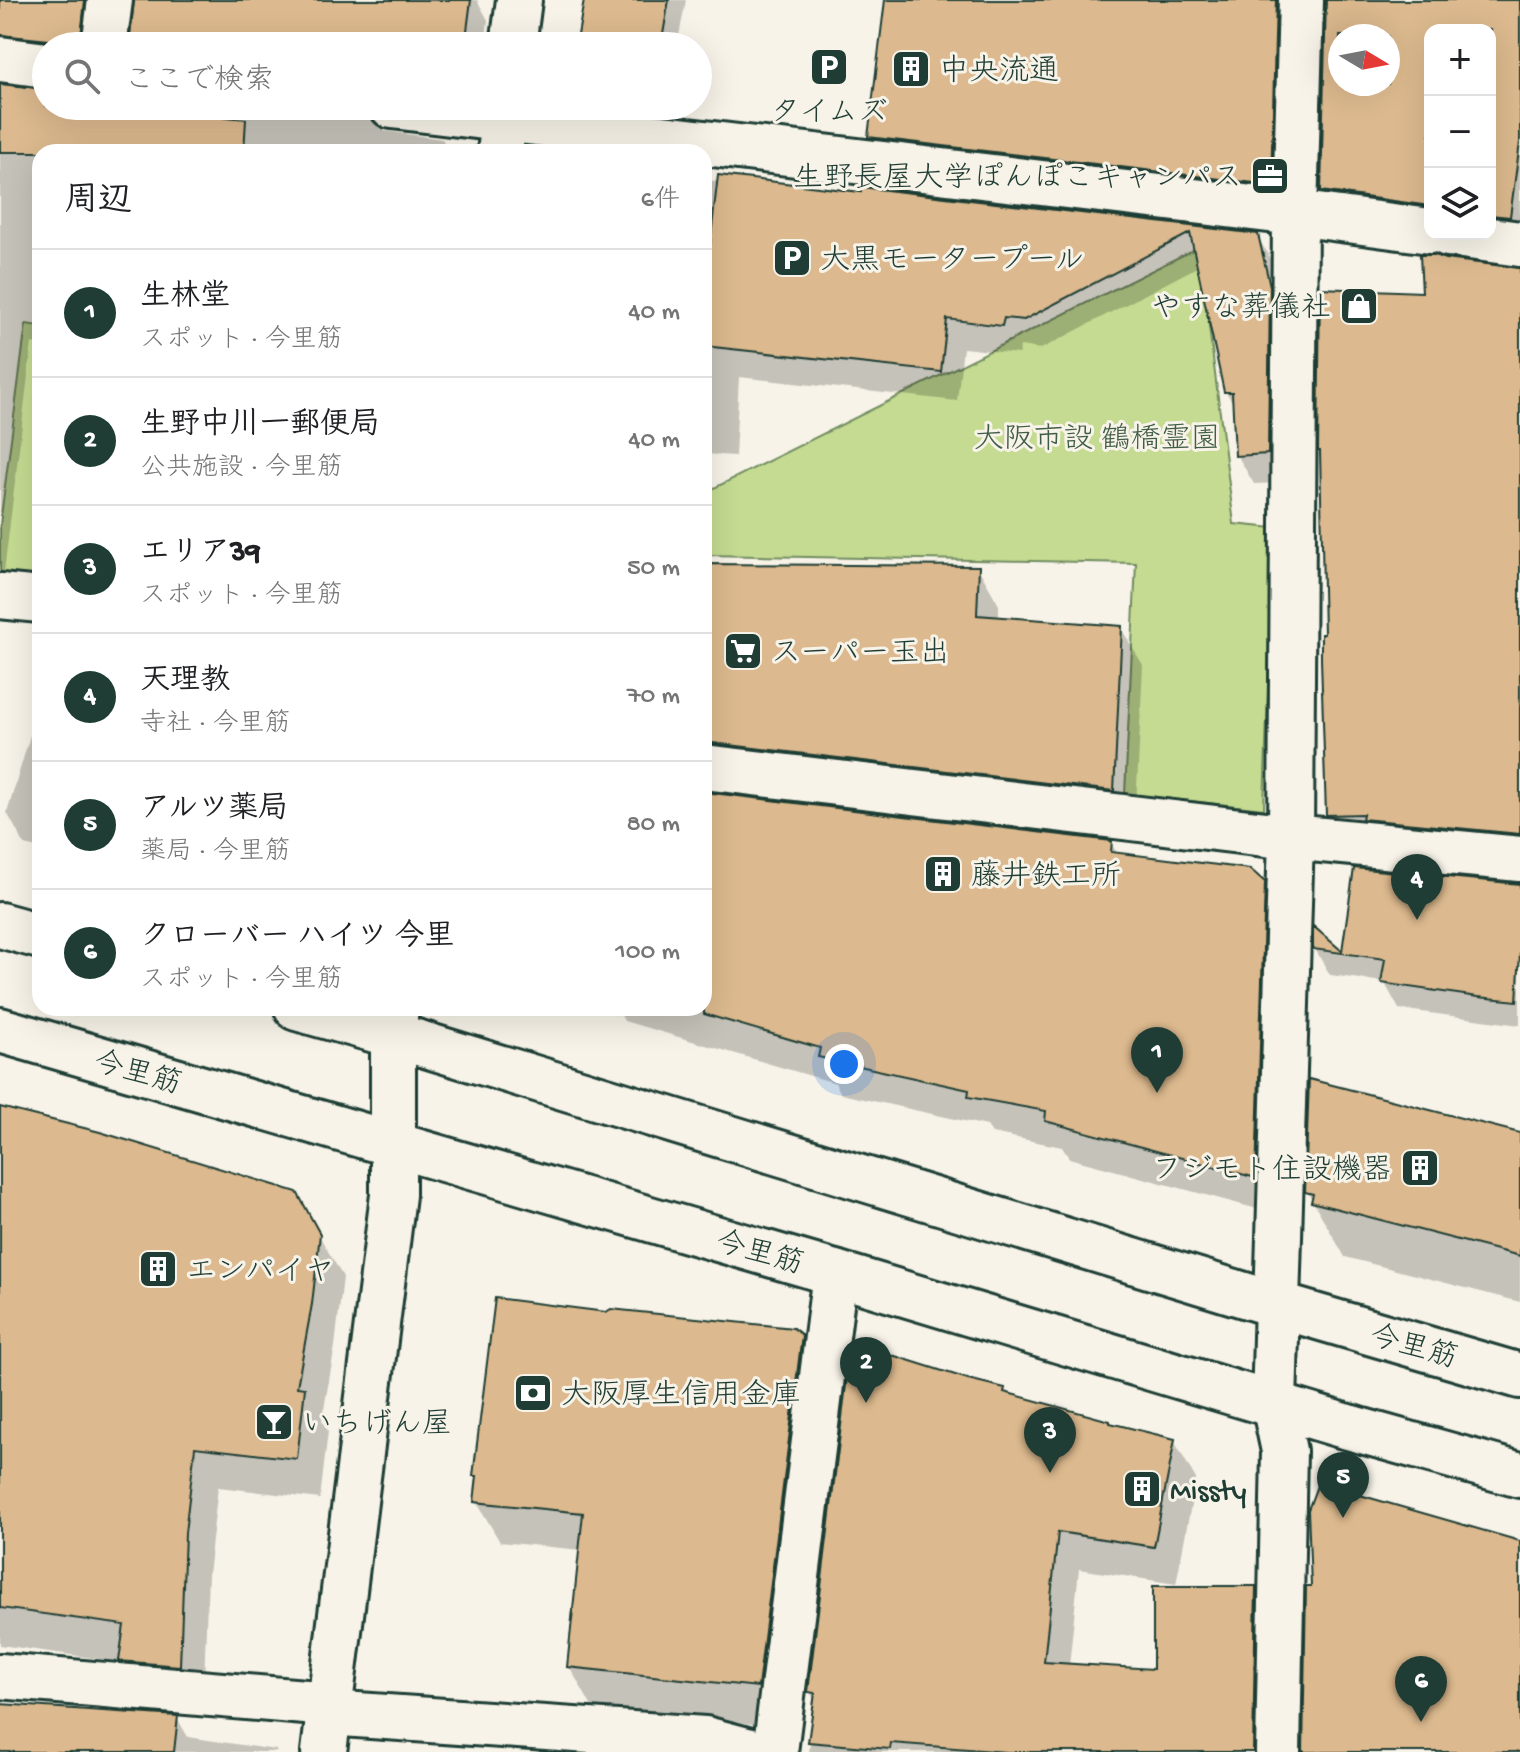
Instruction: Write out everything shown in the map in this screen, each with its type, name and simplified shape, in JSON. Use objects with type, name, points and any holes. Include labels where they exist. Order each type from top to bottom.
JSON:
[{"type":"street","points":[[106,32],[110,0]]},
{"type":"street","points":[[515,32],[519,0]]},
{"type":"street","points":[[1278,1752],[1284,1451],[1274,1404],[1291,837],[1295,213],[1301,0]]},
{"type":"street","points":[[0,59],[32,63]]},
{"type":"street","points":[[470,120],[667,144]]},
{"type":"street","points":[[712,149],[1295,213],[1424,230]]},
{"type":"street","points":[[1491,240],[1520,244]]},
{"type":"street","points":[[0,596],[32,599]]},
{"type":"street","points":[[712,768],[1291,837],[1520,859]]},
{"type":"street","points":[[0,925],[32,934]]},
{"type":"street","name":"今里筋","points":[[352,1016],[394,1022],[1277,1305],[1520,1376]]},
{"type":"street","points":[[327,1723],[393,1195],[394,1022]]},
{"type":"street","name":"今里筋","points":[[0,1030],[1520,1475]]},
{"type":"street","points":[[775,1752],[835,1273]]},
{"type":"street","points":[[0,1676],[327,1723],[705,1739],[754,1752]]},
{"type":"green space","name":"大阪市設 鶴橋霊園","points":[[1199,247],[1234,524],[1273,528],[1264,809],[1125,794],[1136,563],[712,555],[712,489]]},
{"type":"green space","points":[[26,324],[32,325],[32,576],[0,572],[0,524]]},
{"type":"building","points":[[0,0],[85,0],[82,32],[32,32],[32,38],[0,35]]},
{"type":"building","points":[[134,0],[471,0],[467,32],[131,32]]},
{"type":"building","points":[[584,0],[669,0],[663,32],[579,32]]},
{"type":"building","points":[[885,0],[1276,0],[1271,185],[868,137]]},
{"type":"building","points":[[1326,0],[1520,0],[1520,142],[1510,217],[1496,216],[1496,24],[1424,24],[1424,205],[1321,191]]},
{"type":"building","points":[[0,84],[32,87],[32,120],[246,120],[244,144],[32,144],[32,152],[0,152]]},
{"type":"building","points":[[718,175],[861,192],[861,187],[1258,234],[1270,286],[1268,454],[1235,456],[1232,392],[1224,392],[1190,233],[1024,320],[1004,318],[1002,326],[947,319],[941,372],[712,347],[712,227]]},
{"type":"building","points":[[1420,255],[1520,268],[1520,834],[1362,819],[1363,814],[1326,815],[1318,451],[1320,288],[1422,292]]},
{"type":"building","points":[[712,564],[979,566],[977,615],[1122,626],[1114,791],[712,743]]},
{"type":"building","points":[[712,793],[1112,841],[1111,852],[1250,869],[1265,882],[1256,1178],[1045,1121],[1046,1111],[968,1097],[969,1090],[818,1057],[820,1048],[711,1016]]},
{"type":"building","points":[[1354,868],[1520,884],[1517,1001],[1381,983],[1385,959],[1313,949],[1313,926],[1342,951]]},
{"type":"building","name":"フジモト住設機器","points":[[1309,1079],[1520,1133],[1520,1256],[1311,1202],[1313,1194],[1305,1192]]},
{"type":"building","points":[[0,1107],[100,1132],[297,1192],[320,1234],[312,1304],[297,1387],[305,1388],[297,1459],[195,1447],[185,1533],[180,1666],[119,1661],[124,1625],[0,1608]]},
{"type":"building","points":[[495,1298],[606,1312],[611,1309],[793,1328],[802,1335],[758,1687],[567,1667],[583,1513],[474,1502],[477,1476],[473,1476]]},
{"type":"building","points":[[850,1353],[895,1356],[1005,1388],[1004,1392],[1175,1439],[1154,1547],[1058,1532],[1044,1662],[1153,1669],[1153,1586],[1256,1586],[1253,1752],[1007,1752],[891,1743],[890,1749],[808,1742],[815,1693],[808,1692]]},
{"type":"building","points":[[1318,1483],[1520,1541],[1520,1752],[1303,1752],[1306,1586],[1311,1586],[1308,1510]]},
{"type":"building","points":[[0,1704],[178,1716],[174,1752],[0,1752]]},
{"type":"place","name":"タイムズ","points":[[829,67]]},
{"type":"place","name":"中央流通","points":[[911,69]]},
{"type":"place","name":"生野長屋大学ぽんぽこキャンパス","points":[[1270,176]]},
{"type":"place","name":"大黒モータープール","points":[[792,258]]},
{"type":"place","name":"やすな葬儀社","points":[[1359,306]]},
{"type":"place","name":"スーパー玉出","points":[[743,651]]},
{"type":"place","name":"藤井鉄工所","points":[[943,874]]},
{"type":"place","name":"天理教","points":[[1417,920]]},
{"type":"place","name":"生林堂","points":[[1157,1093]]},
{"type":"place","name":"フジモト住設機器","points":[[1420,1168]]},
{"type":"place","name":"エンパイヤ","points":[[158,1269]]},
{"type":"place","name":"大阪厚生信用金庫","points":[[533,1393]]},
{"type":"place","name":"生野中川一郵便局","points":[[866,1403]]},
{"type":"place","name":"いちげん屋","points":[[274,1422]]},
{"type":"place","name":"エリア39","points":[[1050,1473]]},
{"type":"place","name":"Missty","points":[[1142,1489]]},
{"type":"place","name":"アルツ薬局","points":[[1343,1518]]},
{"type":"place","name":"クローバー ハイツ 今里","points":[[1421,1722]]}]
